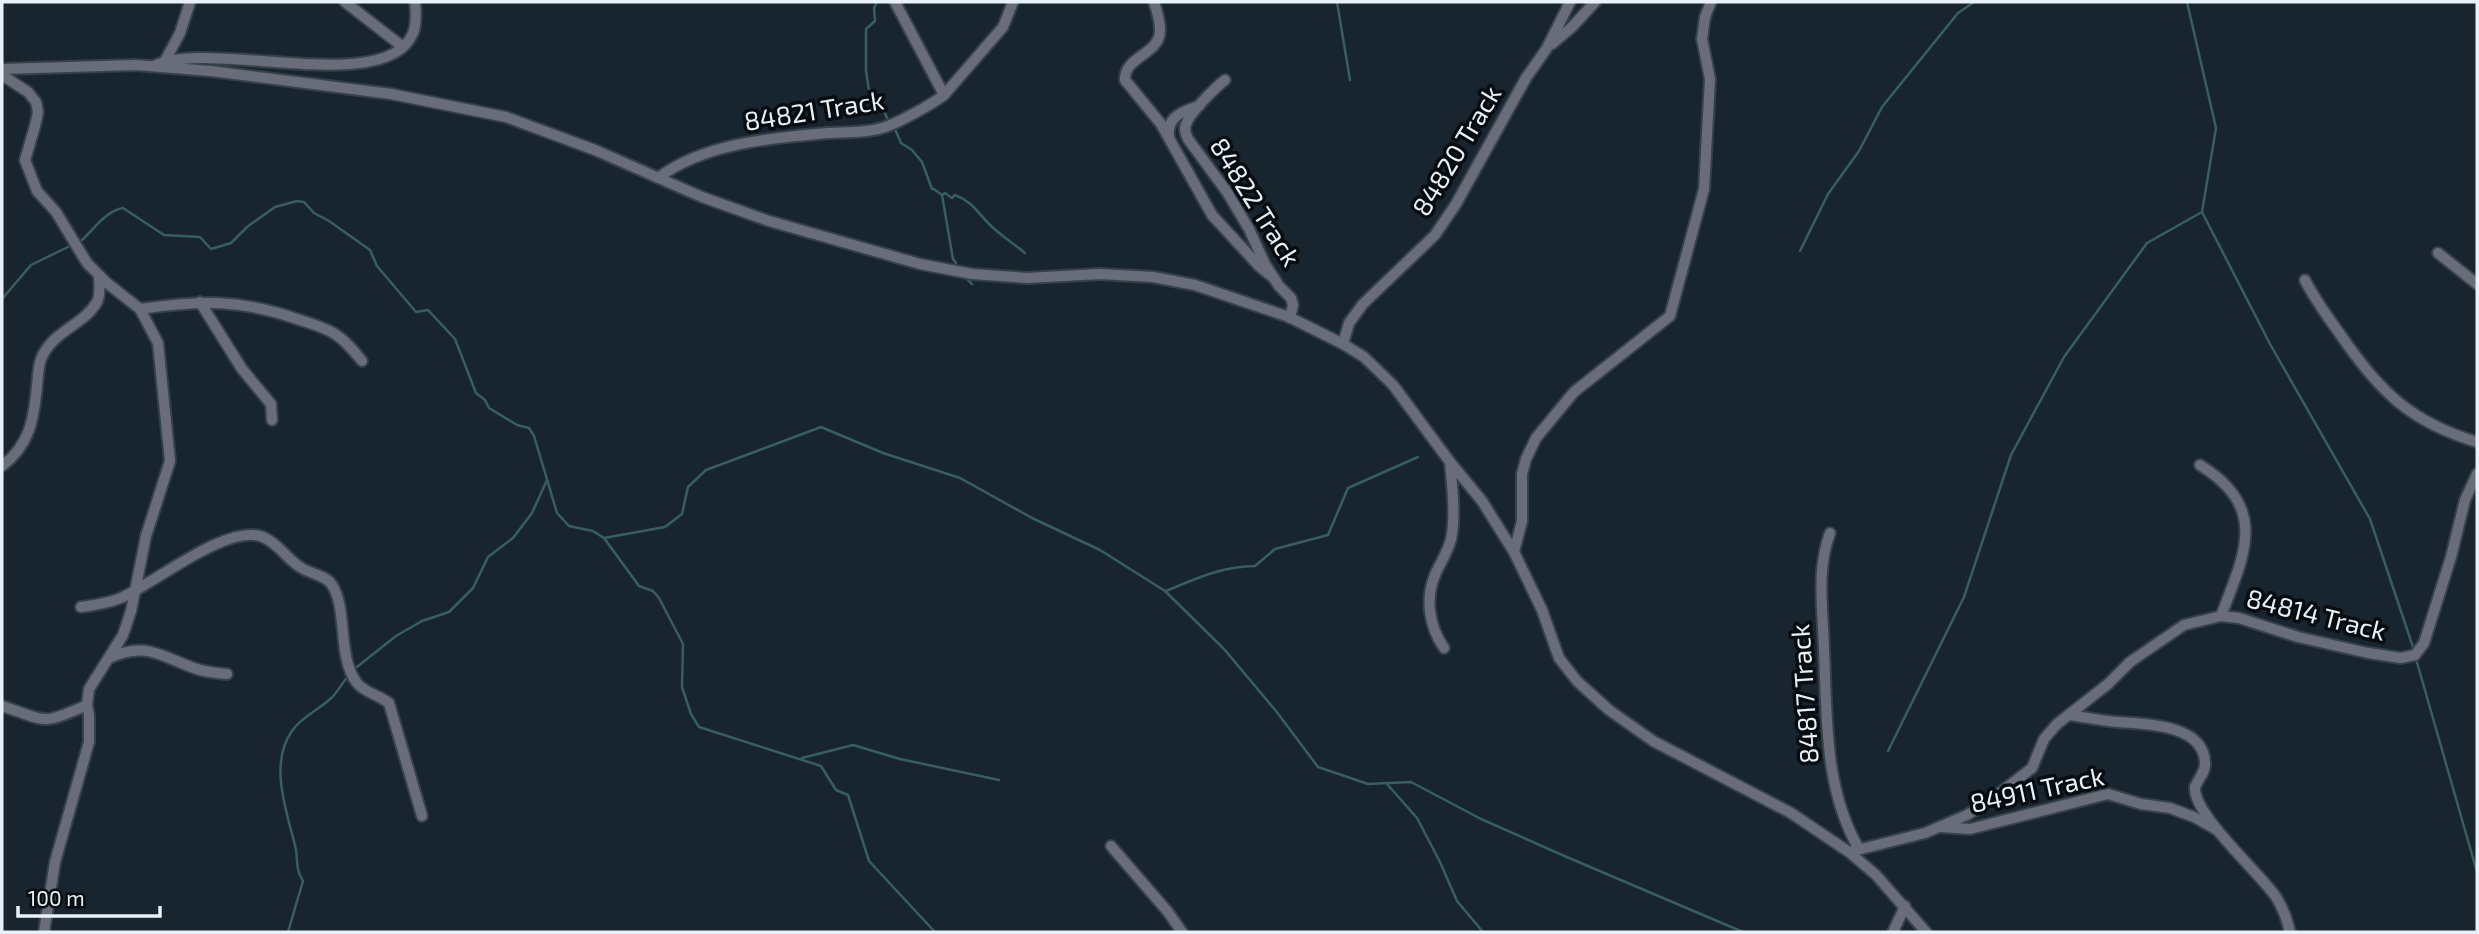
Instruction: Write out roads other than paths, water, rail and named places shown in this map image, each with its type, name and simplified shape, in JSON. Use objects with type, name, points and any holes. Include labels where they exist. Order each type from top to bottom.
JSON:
[{"type":"street","points":[[166,60],[180,33],[190,2]]},
{"type":"street","points":[[345,2],[404,47]]},
{"type":"street","points":[[152,67],[166,60],[196,57],[307,65],[368,62],[385,58],[404,47],[414,32],[415,2]]},
{"type":"street","points":[[895,2],[944,95]]},
{"type":"street","name":"84821 Track","points":[[657,178],[681,163],[723,149],[805,135],[881,129],[944,95],[1003,27],[1013,2]]},
{"type":"street","points":[[1154,2],[1160,29],[1159,40],[1130,66],[1125,73],[1125,80],[1169,136],[1212,215],[1259,266],[1274,278]]},
{"type":"street","name":"84820 Track","points":[[1343,344],[1349,323],[1363,304],[1435,235],[1457,204],[1526,78],[1547,48],[1570,2]]},
{"type":"street","points":[[1547,48],[1572,27],[1595,2]]},
{"type":"street","points":[[1514,552],[1522,521],[1522,474],[1536,438],[1574,392],[1670,316],[1704,188],[1710,79],[1702,39],[1705,17],[1711,2]]},
{"type":"street","points":[[2,69],[111,65],[211,71],[354,89],[506,117],[595,150],[702,197],[769,221],[920,264],[972,274],[1027,278],[1100,274],[1153,277],[1195,285],[1290,318],[1364,357],[1393,385],[1482,501],[1514,552],[1542,610],[1559,658],[1577,681],[1609,710],[1653,741],[1791,813],[1854,850],[1926,932]]},
{"type":"street","points":[[2,75],[28,92],[36,102],[38,111],[25,160],[37,191],[56,212],[87,263],[140,309],[158,343],[170,461],[146,536],[136,590],[123,635],[89,689],[89,742],[55,862],[44,932]]},
{"type":"street","name":"84822 Track","points":[[1225,80],[1199,106],[1185,129],[1188,139],[1239,211],[1274,278],[1291,298],[1293,305],[1290,318]]},
{"type":"street","points":[[1169,136],[1172,119],[1199,106]]},
{"type":"street","points":[[2438,253],[2477,284]]},
{"type":"street","points":[[2,466],[23,446],[34,420],[41,358],[52,341],[89,312],[96,303],[100,293],[99,276]]},
{"type":"street","points":[[2305,280],[2317,304],[2365,370],[2390,397],[2418,417],[2451,434],[2477,442]]},
{"type":"street","points":[[140,309],[200,302],[255,306],[337,335],[362,360]]},
{"type":"street","points":[[200,302],[242,369],[271,404],[272,420]]},
{"type":"street","points":[[1444,648],[1436,636],[1429,600],[1434,577],[1448,549],[1453,527],[1450,462]]},
{"type":"street","points":[[2200,465],[2218,476],[2239,500],[2245,514],[2244,540],[2237,578],[2221,616]]},
{"type":"street","name":"84814 Track","points":[[1941,827],[1993,799],[2032,768],[2043,739],[2057,724],[2130,662],[2184,625],[2204,618],[2239,618],[2298,637],[2368,653],[2401,658],[2415,654],[2424,643],[2451,557],[2465,500],[2477,474]]},
{"type":"street","name":"84817 Track","points":[[1830,533],[1823,552],[1820,582],[1827,739],[1840,809],[1854,850]]},
{"type":"street","points":[[81,607],[107,603],[136,590],[207,548],[229,539],[251,535],[269,540],[302,569],[330,582],[336,592],[342,636],[352,671],[357,684],[389,703],[422,816]]},
{"type":"street","points":[[106,659],[120,653],[150,651],[163,653],[196,668],[227,674]]},
{"type":"street","points":[[2,706],[42,721],[87,705]]},
{"type":"street","points":[[2068,715],[2119,723],[2144,723],[2180,731],[2191,738],[2203,754],[2205,763],[2194,793],[2220,832],[2276,896],[2290,932]]},
{"type":"street","name":"84911 Track","points":[[1941,827],[1970,829],[2108,794],[2141,804],[2170,808],[2220,832]]},
{"type":"street","points":[[1854,850],[1941,827]]},
{"type":"street","points":[[1111,846],[1182,932]]},
{"type":"street","points":[[1893,932],[1905,906]]},
{"type":"waterway","points":[[877,2],[874,8],[875,21],[866,29],[866,71],[869,90],[880,103],[889,122]]},
{"type":"waterway","points":[[1337,2],[1350,80]]},
{"type":"waterway","points":[[1800,251],[1828,194],[1859,151],[1882,107],[1958,13],[1974,2]]},
{"type":"waterway","points":[[2187,2],[2216,128],[2202,212],[2270,344],[2370,519],[2414,650]]},
{"type":"waterway","points":[[895,129],[901,143],[912,150],[922,162],[932,189],[942,195],[953,259],[956,263]]},
{"type":"waterway","points":[[942,195],[945,193],[952,198],[955,195],[966,201],[993,228],[1025,253]]},
{"type":"waterway","points":[[81,241],[106,216],[123,208],[164,235],[200,237],[211,249],[231,243],[247,227],[275,207],[297,201],[304,202],[314,213],[370,250],[377,266],[416,312],[428,310],[455,339],[476,393],[485,400],[489,408],[517,425],[529,428],[534,436],[557,513],[569,526],[593,531],[604,538],[639,586],[653,591],[659,598],[683,644],[682,687],[691,714],[699,727],[821,766],[836,790],[848,795],[869,861],[935,932]]},
{"type":"waterway","points":[[1888,751],[1964,597],[2011,455],[2064,357],[2147,243],[2202,212]]},
{"type":"waterway","points":[[2,299],[31,265],[72,245]]},
{"type":"waterway","points":[[967,279],[972,284]]},
{"type":"waterway","points":[[604,538],[665,527],[682,514],[688,487],[706,470],[821,427],[883,453],[960,478],[1032,518],[1100,550],[1165,591],[1224,649],[1318,767],[1368,784],[1411,782],[1481,819],[1743,932]]},
{"type":"waterway","points":[[1166,591],[1220,571],[1255,566],[1275,549],[1328,535],[1348,488],[1418,457]]},
{"type":"waterway","points":[[353,670],[396,636],[422,621],[449,612],[473,588],[488,557],[513,538],[532,513],[547,480]]},
{"type":"waterway","points":[[2416,659],[2477,872]]},
{"type":"waterway","points":[[288,932],[303,881],[284,802],[280,772],[285,744],[295,726],[332,698],[349,675]]},
{"type":"waterway","points":[[802,758],[853,745],[900,759],[999,780]]},
{"type":"waterway","points":[[1387,784],[1417,818],[1457,901],[1483,932]]}]
